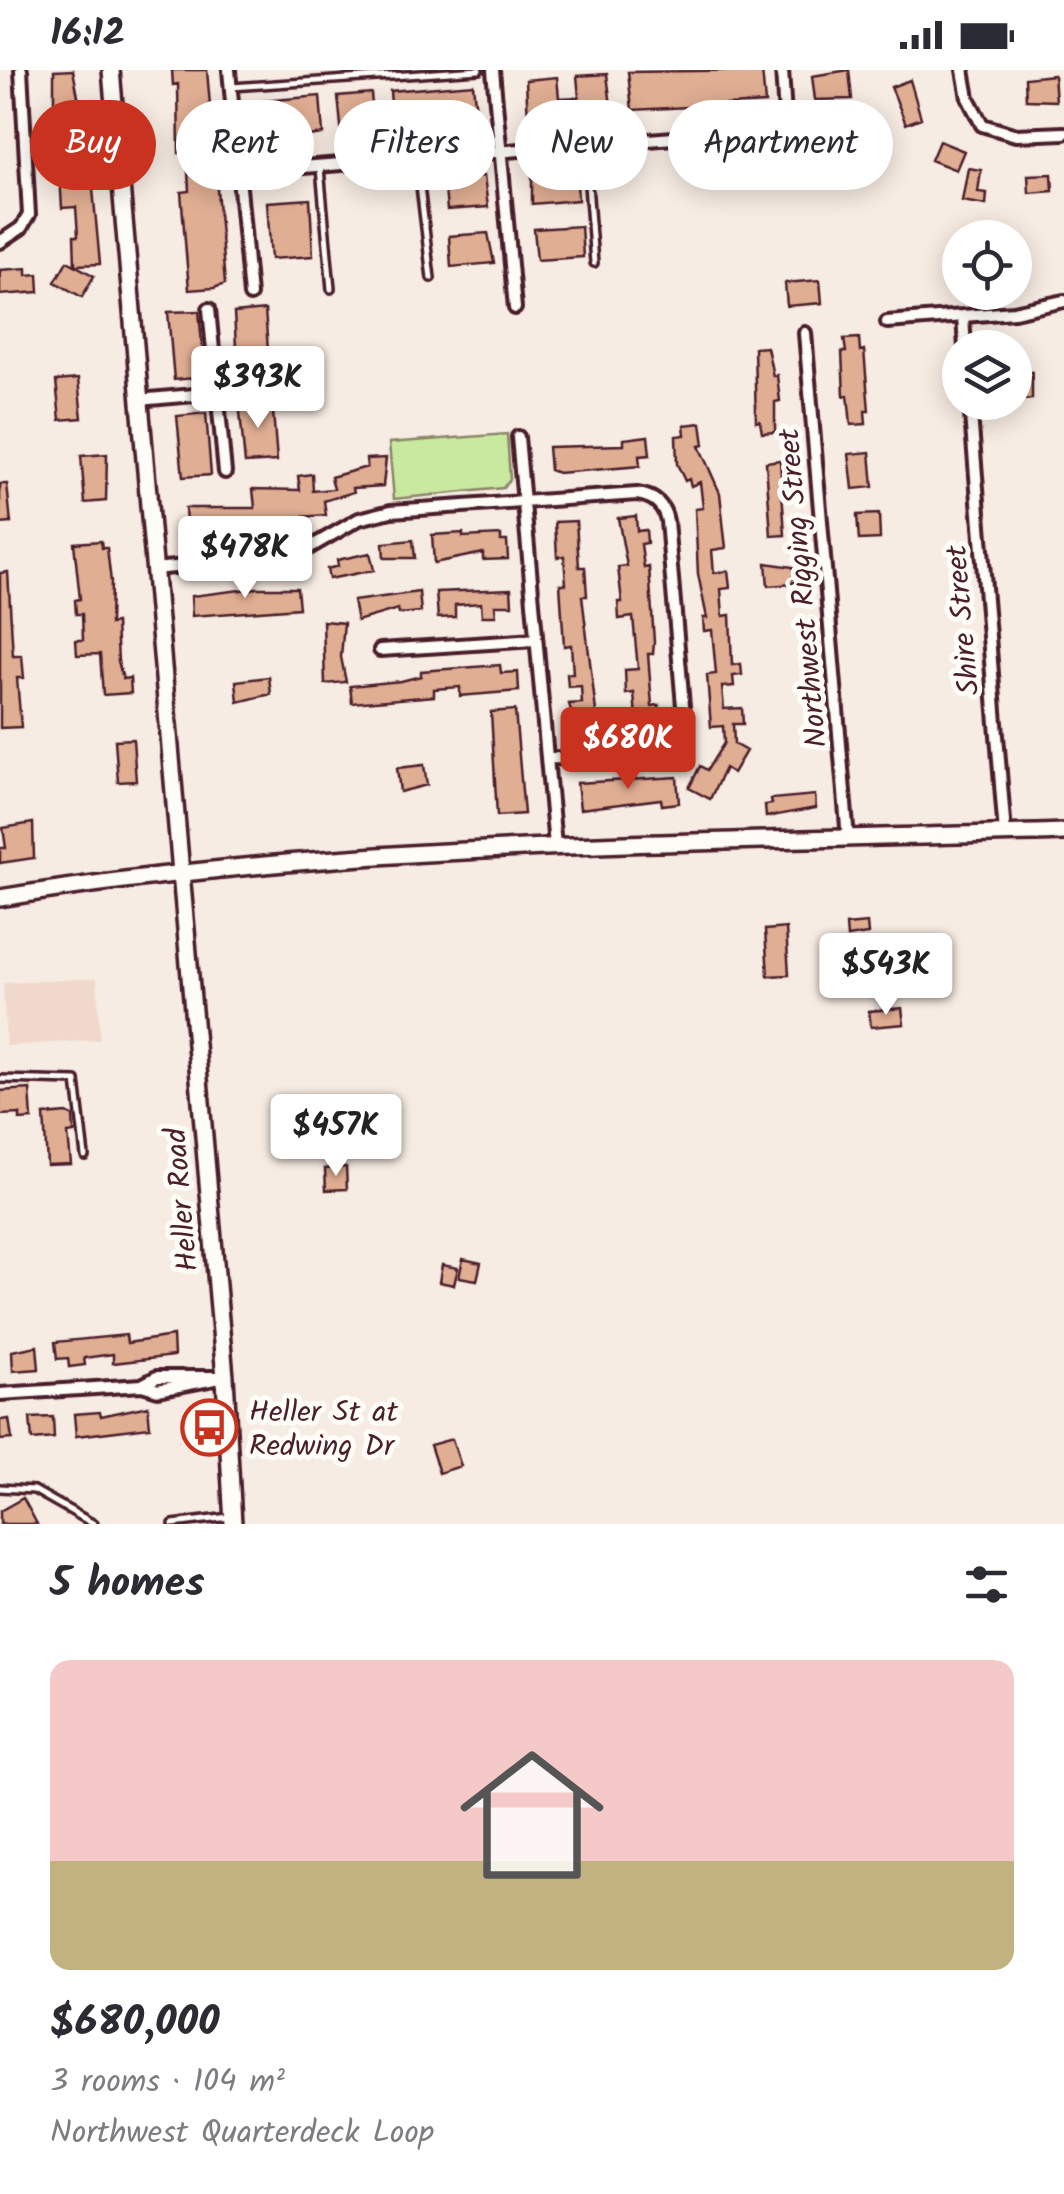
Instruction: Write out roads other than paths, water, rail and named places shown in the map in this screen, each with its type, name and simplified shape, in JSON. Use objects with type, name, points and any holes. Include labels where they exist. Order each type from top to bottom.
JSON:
[{"type":"street","points":[[0,242],[21,228],[29,214],[21,70]]},
{"type":"street","name":"Heller Road","points":[[111,70],[225,1378],[233,1520]]},
{"type":"street","points":[[229,70],[232,100]]},
{"type":"street","points":[[493,70],[515,308]]},
{"type":"street","points":[[648,139],[773,128],[785,116],[782,70]]},
{"type":"street","points":[[963,70],[968,98],[982,125],[1016,135],[1064,133]]},
{"type":"street","points":[[495,152],[515,151]]},
{"type":"street","points":[[314,166],[334,164]]},
{"type":"street","points":[[240,190],[250,295]]},
{"type":"street","points":[[887,322],[1014,312],[1064,300]]},
{"type":"street","points":[[210,310],[225,472]]},
{"type":"street","points":[[963,316],[964,330]]},
{"type":"street","name":"Northwest Rigging Street","points":[[804,333],[848,839]]},
{"type":"street","points":[[138,400],[217,393]]},
{"type":"street","name":"Shire Street","points":[[971,420],[1005,834]]},
{"type":"street","points":[[518,438],[554,846]]},
{"type":"street","points":[[152,569],[296,556],[359,519],[391,511],[644,495],[660,504],[668,520],[685,729],[682,740],[674,750],[657,756],[547,758]]},
{"type":"street","points":[[380,650],[535,640]]},
{"type":"street","points":[[0,898],[179,871],[554,846],[1064,832]]},
{"type":"street","points":[[0,1394],[142,1385],[175,1388],[225,1378]]},
{"type":"lane","points":[[231,87],[479,70]]},
{"type":"lane","points":[[320,165],[331,289]]},
{"type":"lane","points":[[421,190],[431,278]]},
{"type":"lane","points":[[588,190],[594,262]]},
{"type":"lane","points":[[0,1079],[76,1080],[85,1156]]},
{"type":"lane","points":[[0,1488],[34,1490],[94,1524]]},
{"type":"lane","points":[[173,1524],[233,1520]]},
{"type":"place","name":"Heller St at Redwing Dr","points":[[210,1428]]}]
